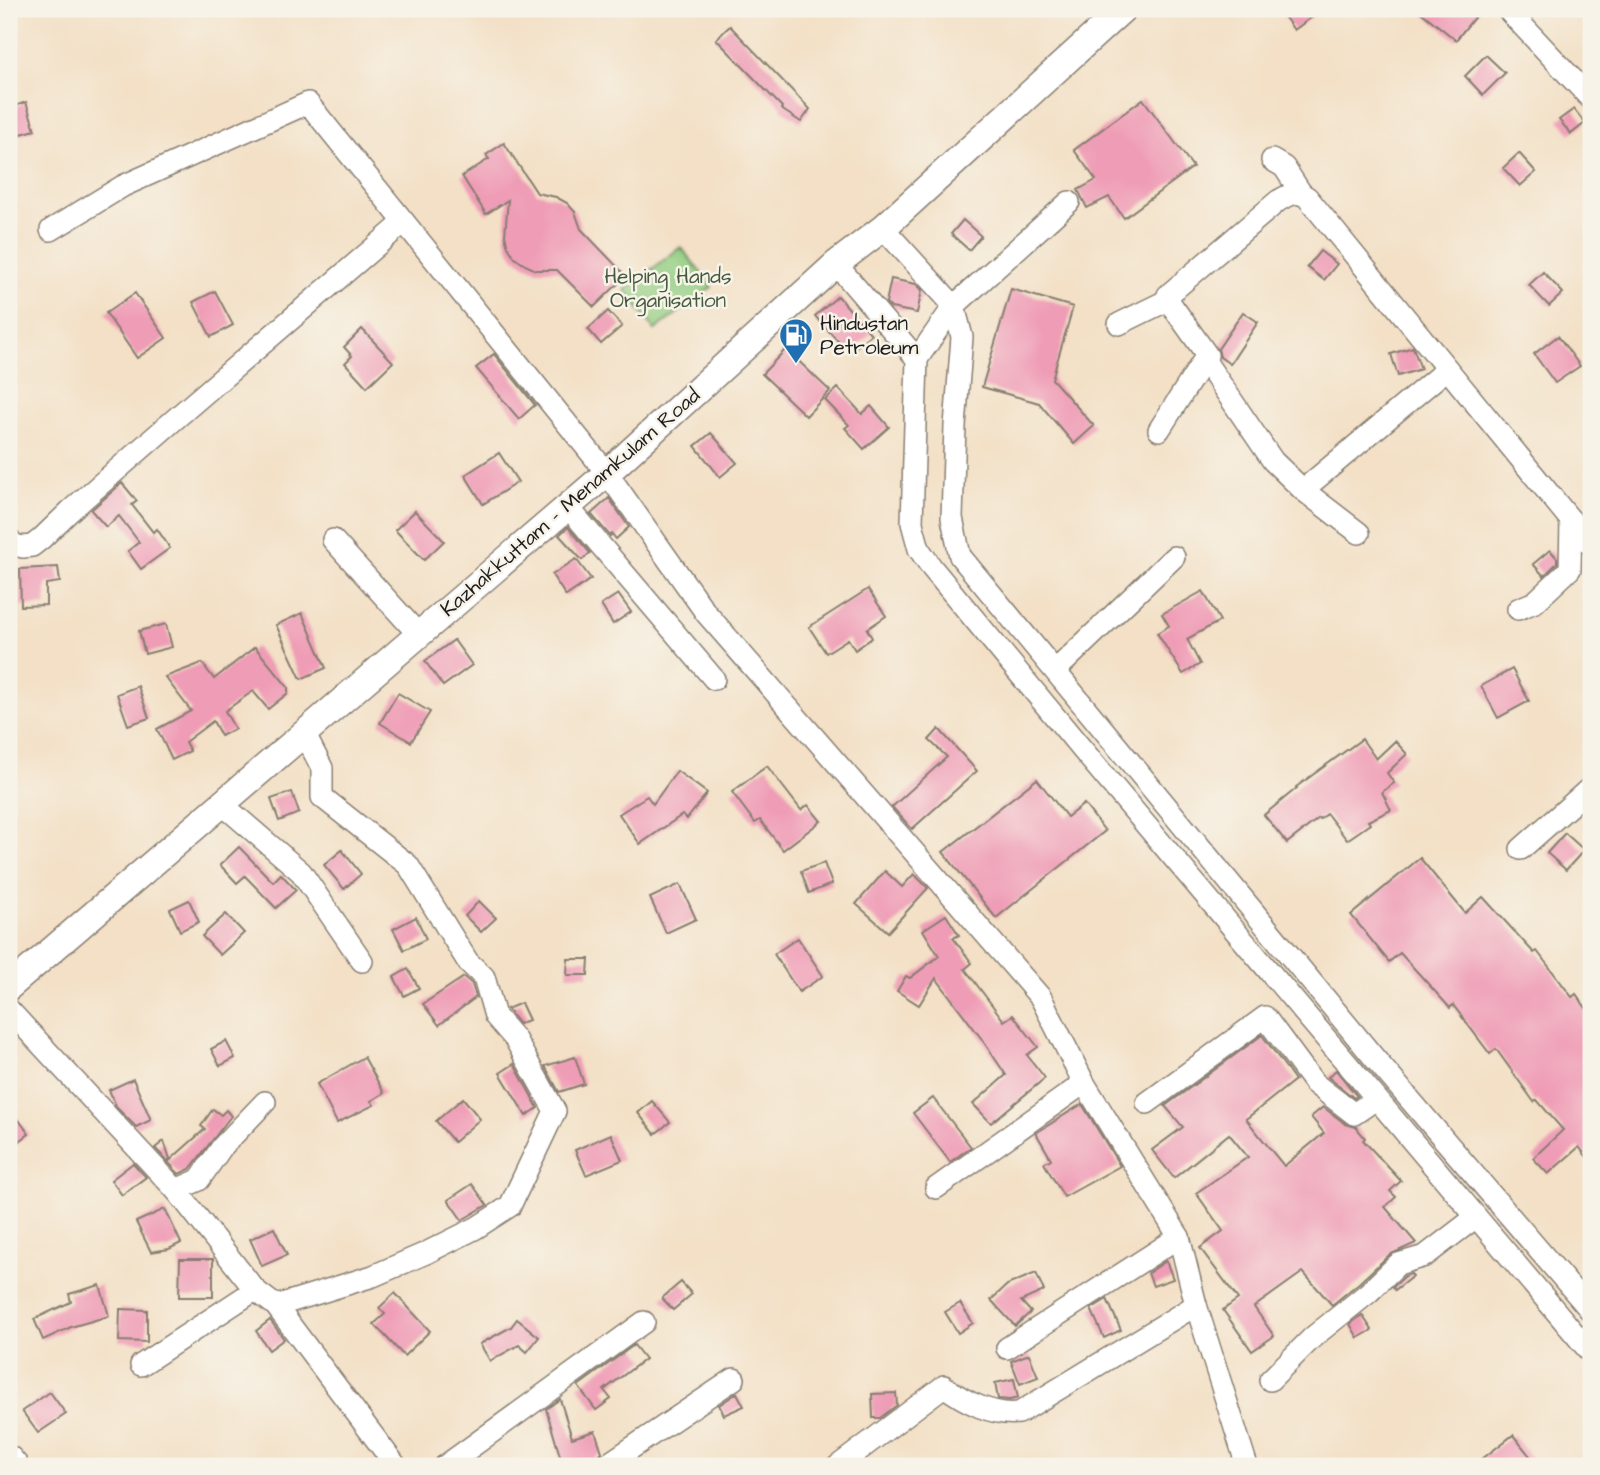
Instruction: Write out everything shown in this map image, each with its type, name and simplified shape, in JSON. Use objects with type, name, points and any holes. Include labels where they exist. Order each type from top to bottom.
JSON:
[{"type":"main road","name":"Kazhakkuttam - Menamkulam Road","points":[[9,987],[607,473],[836,264],[883,228],[1123,9]]},
{"type":"main road","points":[[9,1459],[15,1466]]},
{"type":"street","points":[[1507,9],[1591,99]]},
{"type":"street","points":[[51,230],[123,186],[308,103],[607,473],[706,613],[1041,998],[1084,1083],[1178,1237],[1196,1305],[1247,1466]]},
{"type":"street","points":[[1272,160],[1284,167],[1301,193],[1591,545]]},
{"type":"street","points":[[1301,193],[1294,193],[1278,201],[1170,291],[1168,300],[1206,350],[1206,361],[1273,461],[1303,490],[1359,533]]},
{"type":"street","points":[[1069,202],[954,306],[917,359],[912,523],[919,549],[1076,742],[1591,1353]]},
{"type":"street","points":[[9,539],[14,545],[23,547],[32,546],[41,540],[70,511],[404,222]]},
{"type":"street","points":[[883,228],[954,306],[962,337],[953,492],[953,518],[960,556],[1376,1060],[1591,1311]]},
{"type":"street","points":[[836,264],[917,359]]},
{"type":"street","points":[[1118,324],[1168,300]]},
{"type":"street","points":[[1159,430],[1206,361]]},
{"type":"street","points":[[1303,490],[1447,369]]},
{"type":"street","points":[[568,507],[714,679]]},
{"type":"street","points":[[1518,609],[1535,602],[1570,569],[1571,520]]},
{"type":"street","points":[[332,540],[419,635]]},
{"type":"street","points":[[1056,670],[1174,557]]},
{"type":"street","points":[[1076,742],[1098,721]]},
{"type":"street","points":[[276,1306],[373,1276],[476,1228],[510,1206],[555,1111],[515,1039],[495,1016],[484,977],[468,962],[408,865],[322,797],[322,768],[304,733]]},
{"type":"street","points":[[1521,849],[1591,787]]},
{"type":"street","points":[[222,804],[301,872],[362,961]]},
{"type":"street","points":[[9,1010],[176,1190],[255,1290],[276,1306],[396,1466]]},
{"type":"street","points":[[1147,1103],[1265,1017],[1314,1083],[1354,1114],[1376,1098]]},
{"type":"street","points":[[1357,1075],[1376,1060]]},
{"type":"street","points":[[936,1188],[1084,1083]]},
{"type":"street","points":[[176,1190],[199,1180],[222,1147],[265,1102]]},
{"type":"street","points":[[1270,1380],[1313,1337],[1368,1293],[1398,1264],[1425,1256],[1476,1217]]},
{"type":"street","points":[[1007,1348],[1178,1237]]},
{"type":"street","points":[[1530,1281],[1553,1269]]},
{"type":"street","points":[[141,1366],[255,1290]]},
{"type":"street","points":[[838,1466],[944,1387],[957,1396],[995,1412],[1020,1413],[1196,1305]]},
{"type":"street","points":[[445,1466],[644,1322]]},
{"type":"street","points":[[605,1466],[734,1378]]},
{"type":"green space","name":"Helping Hands Organisation","points":[[681,247],[712,287],[655,330],[625,290]]},
{"type":"building","points":[[1279,9],[1323,9],[1294,30]]},
{"type":"building","points":[[1417,9],[1481,9],[1456,40]]},
{"type":"building","points":[[730,26],[810,109],[801,122],[781,109],[716,39]]},
{"type":"building","points":[[1486,55],[1505,73],[1483,95],[1465,76]]},
{"type":"building","points":[[1143,99],[1193,167],[1124,218],[1109,197],[1087,208],[1078,190],[1096,180],[1074,150]]},
{"type":"building","points":[[26,102],[35,130],[18,135],[9,108]]},
{"type":"building","points":[[1574,109],[1585,123],[1571,134],[1559,120]]},
{"type":"building","points":[[504,143],[537,193],[556,197],[567,203],[575,212],[581,229],[626,276],[594,307],[557,270],[536,270],[515,258],[505,235],[508,200],[486,214],[462,176],[489,159],[486,155]]},
{"type":"building","points":[[1519,153],[1536,172],[1520,186],[1503,168]]},
{"type":"building","points":[[963,220],[981,236],[969,250],[951,234]]},
{"type":"building","points":[[1320,251],[1337,264],[1324,280],[1307,267]]},
{"type":"building","points":[[1543,272],[1563,293],[1549,306],[1529,285]]},
{"type":"building","points":[[891,279],[916,284],[922,290],[917,313],[891,308],[886,303]]},
{"type":"building","points":[[1011,289],[1073,307],[1052,379],[1094,426],[1074,444],[1039,403],[982,387]]},
{"type":"building","points":[[215,291],[233,325],[211,337],[193,302]]},
{"type":"building","points":[[135,293],[166,338],[137,358],[106,313]]},
{"type":"building","points":[[838,296],[871,334],[849,353],[815,316]]},
{"type":"building","points":[[608,311],[622,326],[601,344],[588,329]]},
{"type":"building","points":[[1243,312],[1258,322],[1230,364],[1220,357],[1218,349]]},
{"type":"building","points":[[362,329],[393,362],[367,387],[345,363],[352,356],[344,347]]},
{"type":"building","points":[[1558,336],[1580,366],[1555,383],[1534,354]]},
{"type":"building","points":[[1413,347],[1421,369],[1398,376],[1391,354]]},
{"type":"building","points":[[786,349],[830,391],[806,416],[762,374]]},
{"type":"building","points":[[494,354],[535,405],[519,419],[476,368]]},
{"type":"building","points":[[838,388],[862,414],[871,406],[889,427],[864,449],[845,428],[849,425],[825,400]]},
{"type":"building","points":[[711,433],[737,463],[720,477],[695,446]]},
{"type":"building","points":[[499,453],[518,482],[483,504],[465,475]]},
{"type":"building","points":[[122,483],[137,501],[132,505],[153,532],[157,529],[170,548],[141,569],[128,551],[139,542],[119,516],[106,527],[91,510]]},
{"type":"building","points":[[609,498],[629,527],[616,539],[612,534],[610,536],[591,514]]},
{"type":"building","points":[[415,511],[444,541],[424,560],[395,530]]},
{"type":"building","points":[[568,527],[590,553],[582,560],[559,535]]},
{"type":"building","points":[[1550,550],[1557,558],[1557,563],[1544,576],[1533,564]]},
{"type":"building","points":[[576,559],[591,579],[566,596],[552,575]]},
{"type":"building","points":[[58,567],[60,582],[46,584],[46,605],[21,606],[20,569]]},
{"type":"building","points":[[868,589],[886,616],[867,629],[872,638],[855,650],[848,639],[826,653],[809,627]]},
{"type":"building","points":[[1203,591],[1220,621],[1187,639],[1200,664],[1183,674],[1157,633],[1169,626],[1162,614]]},
{"type":"building","points":[[618,594],[631,612],[613,624],[601,605]]},
{"type":"building","points":[[302,613],[326,668],[301,679],[276,625]]},
{"type":"building","points":[[166,624],[172,647],[145,654],[139,631]]},
{"type":"building","points":[[454,640],[472,665],[443,686],[425,661]]},
{"type":"building","points":[[255,647],[288,687],[288,693],[268,709],[253,691],[225,711],[235,729],[221,736],[213,721],[185,742],[190,751],[172,760],[157,729],[191,711],[165,677],[202,663],[214,679]]},
{"type":"building","points":[[1512,669],[1529,701],[1498,718],[1481,686]]},
{"type":"building","points":[[138,686],[149,718],[128,725],[117,694]]},
{"type":"building","points":[[398,693],[430,712],[411,742],[380,723]]},
{"type":"building","points":[[939,729],[977,771],[912,829],[892,807],[947,757],[929,740]]},
{"type":"building","points":[[1362,739],[1376,759],[1395,741],[1407,754],[1387,773],[1394,783],[1382,792],[1391,810],[1368,821],[1370,824],[1347,840],[1327,814],[1287,843],[1264,815],[1296,787]]},
{"type":"building","points":[[767,766],[801,810],[808,805],[821,821],[783,850],[760,820],[755,823],[732,792]]},
{"type":"building","points":[[677,771],[707,793],[687,819],[682,815],[640,844],[619,814],[647,796],[653,804]]},
{"type":"building","points":[[1037,779],[1067,817],[1084,804],[1105,831],[996,918],[943,852]]},
{"type":"building","points":[[292,792],[299,813],[279,821],[271,799]]},
{"type":"building","points":[[1565,833],[1584,850],[1566,870],[1547,853]]},
{"type":"building","points":[[239,847],[273,882],[281,874],[296,890],[276,908],[245,876],[237,883],[220,865]]},
{"type":"building","points":[[342,850],[361,874],[344,889],[324,865]]},
{"type":"building","points":[[1420,858],[1465,913],[1483,897],[1534,953],[1537,951],[1572,997],[1576,994],[1591,1015],[1591,1162],[1579,1147],[1548,1174],[1533,1158],[1563,1130],[1537,1100],[1534,1102],[1496,1049],[1490,1054],[1453,1005],[1450,1008],[1400,953],[1389,962],[1351,915]]},
{"type":"building","points":[[824,863],[832,884],[809,893],[801,871]]},
{"type":"building","points":[[885,871],[902,887],[914,874],[928,888],[888,932],[856,904]]},
{"type":"building","points":[[680,884],[696,919],[666,933],[650,898]]},
{"type":"building","points":[[189,900],[199,922],[180,931],[170,909]]},
{"type":"building","points":[[479,901],[496,918],[481,932],[465,916]]},
{"type":"building","points":[[226,914],[244,933],[220,955],[202,936]]},
{"type":"building","points":[[946,915],[959,935],[953,938],[972,963],[965,969],[1004,1021],[1013,1015],[1038,1047],[1027,1055],[1045,1078],[991,1123],[973,1104],[1006,1075],[981,1038],[936,978],[919,1005],[897,991],[906,976],[910,978],[939,956],[923,930]]},
{"type":"building","points":[[416,917],[426,939],[404,950],[393,929]]},
{"type":"building","points":[[798,938],[823,976],[799,992],[774,954]]},
{"type":"building","points":[[568,959],[589,959],[588,975],[567,975]]},
{"type":"building","points":[[408,969],[419,988],[404,996],[394,977]]},
{"type":"building","points":[[464,977],[472,984],[476,997],[439,1025],[423,1004]]},
{"type":"building","points":[[521,1003],[529,1020],[519,1024],[507,1009]]},
{"type":"building","points":[[1262,1035],[1295,1080],[1246,1119],[1284,1166],[1324,1133],[1311,1117],[1323,1107],[1346,1124],[1356,1127],[1365,1138],[1363,1140],[1401,1181],[1390,1191],[1396,1197],[1385,1207],[1416,1243],[1389,1255],[1332,1305],[1303,1272],[1254,1307],[1274,1336],[1252,1351],[1223,1310],[1238,1299],[1200,1248],[1223,1231],[1196,1193],[1248,1157],[1229,1134],[1174,1178],[1152,1150],[1183,1127],[1165,1106]]},
{"type":"building","points":[[226,1041],[235,1058],[220,1066],[211,1049]]},
{"type":"building","points":[[364,1057],[384,1093],[371,1101],[374,1105],[337,1123],[317,1084]]},
{"type":"building","points":[[575,1057],[584,1084],[559,1092],[545,1066]]},
{"type":"building","points":[[514,1064],[538,1108],[526,1116],[500,1073]]},
{"type":"building","points":[[1336,1070],[1357,1096],[1354,1098],[1328,1077]]},
{"type":"building","points":[[133,1079],[151,1120],[136,1127],[117,1108],[109,1090]]},
{"type":"building","points":[[463,1098],[480,1119],[454,1142],[436,1121]]},
{"type":"building","points":[[933,1098],[971,1147],[950,1162],[913,1113]]},
{"type":"building","points":[[652,1101],[670,1122],[655,1134],[638,1113]]},
{"type":"building","points":[[1082,1104],[1120,1166],[1064,1197],[1044,1163],[1051,1159],[1036,1133]]},
{"type":"building","points":[[213,1109],[221,1115],[226,1110],[231,1116],[190,1169],[179,1174],[168,1162],[205,1129],[201,1126]]},
{"type":"building","points":[[19,1120],[29,1134],[9,1149],[9,1127]]},
{"type":"building","points":[[611,1134],[622,1160],[586,1175],[575,1150]]},
{"type":"building","points":[[164,1141],[170,1159],[167,1161],[155,1148]]},
{"type":"building","points":[[133,1163],[146,1177],[122,1195],[111,1180]]},
{"type":"building","points":[[472,1184],[487,1205],[462,1220],[448,1200]]},
{"type":"building","points":[[165,1209],[181,1243],[169,1249],[151,1252],[136,1222]]},
{"type":"building","points":[[274,1228],[287,1255],[262,1266],[250,1239]]},
{"type":"building","points":[[180,1259],[213,1259],[213,1297],[179,1297]]},
{"type":"building","points":[[1166,1261],[1173,1279],[1153,1286],[1148,1273]]},
{"type":"building","points":[[1036,1273],[1044,1291],[1021,1301],[1031,1312],[1015,1326],[991,1300],[1007,1285]]},
{"type":"building","points":[[1411,1274],[1413,1276],[1395,1290],[1393,1287]]},
{"type":"building","points":[[681,1282],[692,1294],[673,1310],[662,1298]]},
{"type":"building","points":[[100,1285],[109,1316],[71,1327],[43,1340],[34,1319],[71,1302],[69,1294]]},
{"type":"building","points":[[395,1293],[430,1331],[404,1356],[374,1324],[385,1314],[379,1308]]},
{"type":"building","points":[[1107,1299],[1121,1330],[1104,1338],[1091,1309]]},
{"type":"building","points":[[960,1303],[973,1323],[958,1333],[945,1312]]},
{"type":"building","points":[[120,1309],[147,1310],[147,1342],[119,1341]]},
{"type":"building","points":[[1362,1315],[1372,1330],[1358,1338],[1350,1324]]},
{"type":"building","points":[[517,1319],[539,1337],[527,1352],[519,1345],[490,1361],[480,1344],[511,1327]]},
{"type":"building","points":[[270,1320],[284,1339],[269,1350],[256,1331]]},
{"type":"building","points":[[634,1345],[645,1359],[604,1390],[611,1399],[596,1410],[578,1386]]},
{"type":"building","points":[[1029,1354],[1038,1377],[1020,1384],[1011,1361]]},
{"type":"building","points":[[1014,1379],[1018,1398],[998,1399],[995,1383]]},
{"type":"building","points":[[50,1392],[66,1414],[38,1433],[22,1411]]},
{"type":"building","points":[[737,1393],[744,1406],[724,1415],[719,1405]]},
{"type":"building","points":[[896,1393],[897,1405],[880,1418],[873,1418],[872,1394]]},
{"type":"building","points":[[560,1399],[572,1438],[595,1431],[602,1452],[592,1466],[563,1466],[546,1409]]},
{"type":"building","points":[[1513,1435],[1538,1466],[1473,1466]]},
{"type":"place","name":"Hindustan Petroleum","points":[[796,365]]}]
